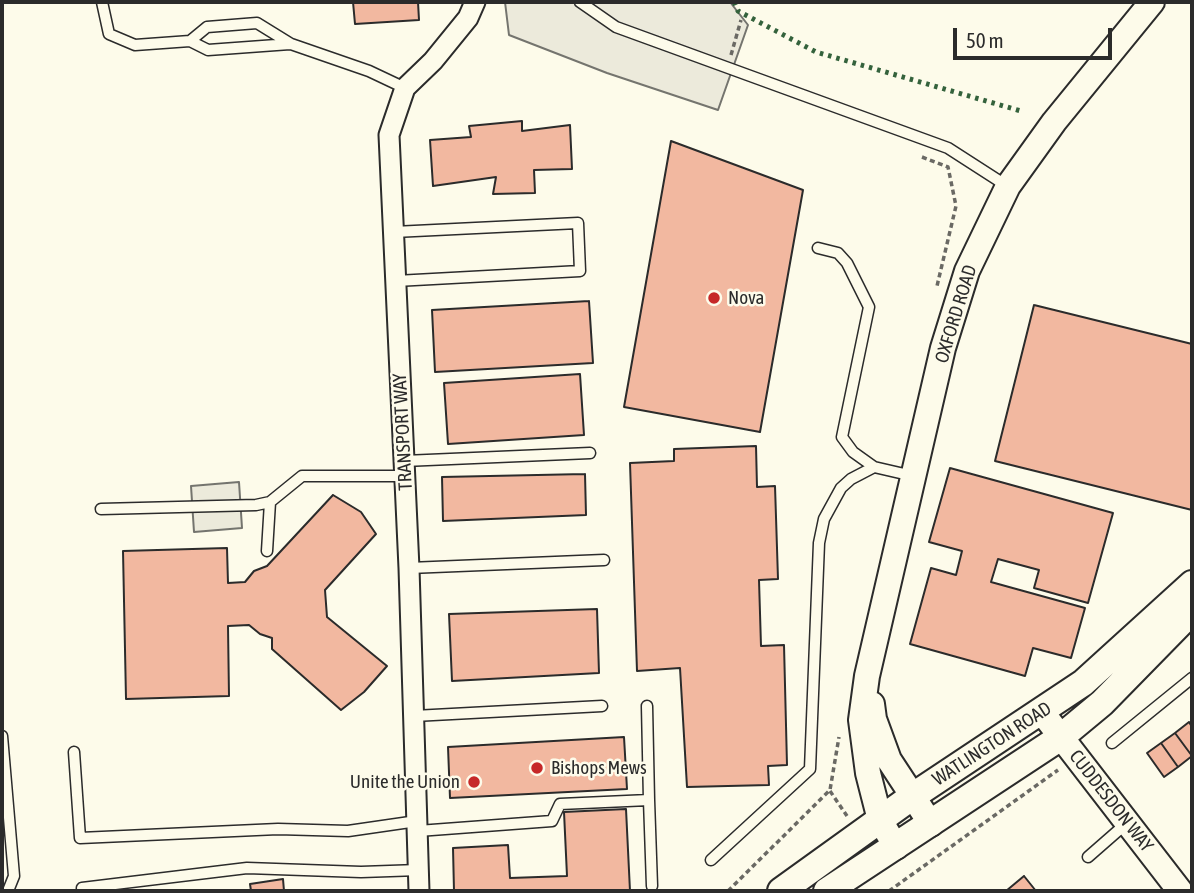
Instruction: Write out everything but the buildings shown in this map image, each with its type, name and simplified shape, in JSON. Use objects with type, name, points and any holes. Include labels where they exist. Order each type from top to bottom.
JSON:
[{"type":"main road","name":"WATLINGTON ROAD","points":[[781,891],[913,796],[1083,683],[1192,584]]},
{"type":"main road","name":"WATLINGTON ROAD","points":[[827,891],[1061,737],[1102,703],[1192,611]]},
{"type":"street","name":"TRANSPORT WAY","points":[[419,891],[409,568],[389,135],[405,88],[433,61],[468,18],[475,2]]},
{"type":"street","name":"OXFORD ROAD","points":[[896,847],[880,820],[868,773],[861,720],[867,676],[943,348],[967,271],[1008,187],[1054,122],[1152,2]]},
{"type":"street","name":"OXFORD ROAD","points":[[867,676],[874,719],[889,760],[931,824]]},
{"type":"street","name":"CUDDESDON WAY","points":[[1041,711],[1180,891]]},
{"type":"lane","points":[[102,2],[109,34],[135,45],[190,41],[208,50],[290,44]]},
{"type":"lane","points":[[580,2],[616,27],[948,148],[1008,187]]},
{"type":"lane","points":[[190,41],[208,27],[257,23],[290,44],[369,71],[405,88]]},
{"type":"lane","points":[[394,232],[578,223],[580,271],[396,281]]},
{"type":"lane","points":[[818,248],[838,253],[847,263],[869,307],[842,437],[853,452],[874,467],[914,476]]},
{"type":"lane","points":[[101,509],[256,505],[270,502],[302,476],[590,453]]},
{"type":"lane","points":[[711,860],[810,769],[819,543],[824,519],[841,488],[851,479],[874,467]]},
{"type":"lane","points":[[267,551],[270,502]]},
{"type":"lane","points":[[409,568],[604,560]]},
{"type":"lane","points":[[1112,743],[1192,678]]},
{"type":"lane","points":[[414,716],[602,705]]},
{"type":"lane","points":[[647,706],[652,886]]},
{"type":"lane","points":[[2,736],[14,876],[8,891]]},
{"type":"lane","points":[[74,752],[80,838],[278,829],[348,831],[552,821],[560,804],[649,800]]},
{"type":"lane","points":[[1088,857],[1128,822]]},
{"type":"lane","points":[[82,888],[247,868],[361,872],[419,870]]},
{"type":"path","points":[[727,69],[741,20]]},
{"type":"path","points":[[914,154],[948,167],[956,206],[934,295]]},
{"type":"path","points":[[728,891],[830,790],[851,823]]},
{"type":"shaded area","points":[[505,2],[730,2],[748,25],[718,110],[607,73],[509,35]]},
{"type":"shaded area","points":[[239,482],[242,528],[194,532],[191,486]]},
{"type":"hedge","points":[[734,2],[738,11],[816,52],[1021,111]]},
{"type":"place","name":"Nova","points":[[714,298]]},
{"type":"place","name":"Bishops Mews","points":[[537,768]]},
{"type":"place","name":"Unite the Union","points":[[474,782]]}]
